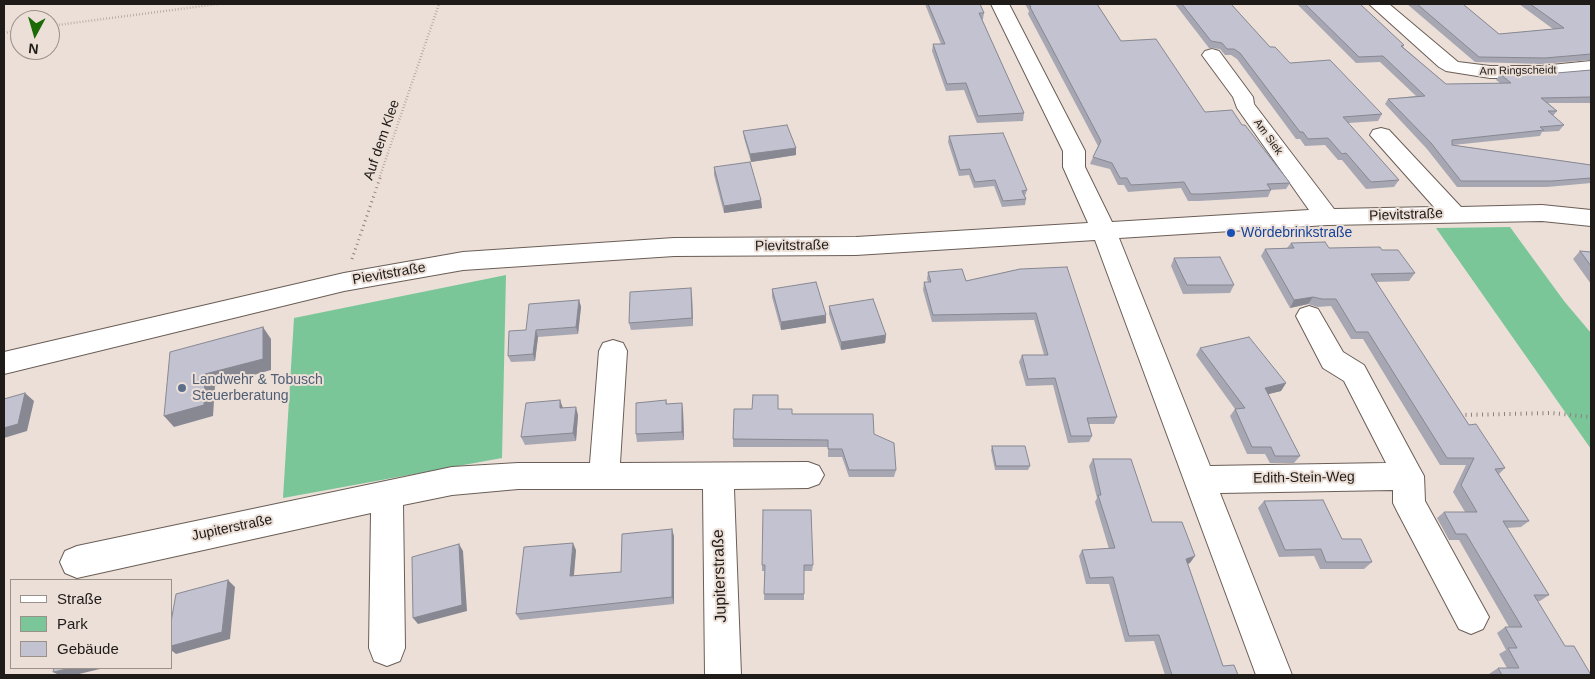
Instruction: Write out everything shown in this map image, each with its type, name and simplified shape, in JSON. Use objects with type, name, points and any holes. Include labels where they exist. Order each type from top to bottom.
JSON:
[{"type":"street","points":[[1000,4],[1074,151],[1074,167],[1104,231],[1274,675]]},
{"type":"street","name":"Am Ringscheidt","points":[[1378,4],[1446,64],[1453,68],[1490,72],[1541,72],[1591,67]]},
{"type":"street","name":"Am Siek","points":[[1212,55],[1243,98],[1244,104],[1327,217]]},
{"type":"street","points":[[1381,135],[1454,214]]},
{"type":"street","name":"Pievitstraße","points":[[4,362],[344,282],[463,261],[674,247],[856,246],[1327,217],[1542,213],[1591,218]]},
{"type":"street","points":[[1309,316],[1333,360],[1354,373],[1408,476],[1409,503],[1471,617]]},
{"type":"street","points":[[604,477],[612,351]]},
{"type":"street","name":"Jupiterstraße","points":[[77,562],[452,481],[518,476],[808,475]]},
{"type":"street","name":"Jupiterstraße","points":[[718,476],[723,675]]},
{"type":"street","name":"Edith-Stein-Weg","points":[[1200,480],[1408,476]]},
{"type":"street","points":[[387,494],[387,648]]},
{"type":"path","points":[[60,25],[218,4]]},
{"type":"path","name":"Auf dem Klee","points":[[344,282],[439,4]]},
{"type":"path","points":[[1455,415],[1552,413],[1591,417]]},
{"type":"green space","points":[[1510,227],[1564,301],[1591,333],[1591,449],[1436,228]]},
{"type":"green space","points":[[506,275],[502,458],[283,498],[294,318]]},
{"type":"building","points":[[928,4],[980,4],[984,13],[979,13],[1024,113],[978,116],[966,83],[947,84],[933,44],[945,44]]},
{"type":"building","points":[[1029,4],[1097,4],[1121,41],[1156,39],[1205,112],[1232,110],[1242,125],[1245,125],[1290,183],[1267,184],[1271,190],[1191,194],[1184,182],[1131,185],[1127,178],[1120,178],[1112,163],[1093,157],[1101,141]]},
{"type":"building","points":[[1182,4],[1231,4],[1270,47],[1275,47],[1290,63],[1330,60],[1382,114],[1343,117],[1399,180],[1371,182],[1346,153],[1342,154],[1328,138],[1308,139],[1303,132],[1300,132],[1240,53],[1234,49],[1227,49],[1222,43],[1211,41]]},
{"type":"building","points":[[1305,4],[1360,4],[1404,45],[1401,46],[1446,84],[1511,83],[1500,74],[1545,74],[1591,70],[1591,97],[1541,98],[1557,111],[1548,111],[1564,125],[1540,127],[1544,130],[1452,140],[1452,145],[1591,165],[1591,178],[1552,181],[1461,181],[1431,143],[1388,99],[1425,96],[1383,56],[1359,57]]},
{"type":"building","points":[[1417,4],[1463,4],[1499,34],[1564,28],[1530,4],[1591,4],[1591,54],[1545,58],[1479,57]]},
{"type":"building","points":[[787,125],[796,148],[750,154],[743,131]]},
{"type":"building","points":[[1003,133],[1027,190],[1022,191],[1026,199],[1003,201],[995,180],[975,182],[970,169],[960,170],[949,136]]},
{"type":"building","points":[[750,162],[761,200],[724,206],[714,167]]},
{"type":"building","points":[[1325,242],[1329,248],[1380,247],[1382,250],[1398,250],[1415,273],[1371,274],[1469,425],[1476,424],[1505,468],[1495,469],[1529,521],[1503,521],[1549,595],[1534,595],[1565,646],[1574,646],[1591,675],[1502,675],[1498,668],[1519,668],[1508,648],[1517,648],[1505,627],[1522,627],[1466,534],[1456,534],[1444,512],[1477,512],[1461,485],[1474,458],[1447,458],[1368,332],[1356,332],[1336,299],[1313,297],[1294,300],[1265,249],[1294,248],[1291,243]]},
{"type":"building","points":[[1580,251],[1591,252],[1591,266]]},
{"type":"building","points":[[1220,257],[1234,285],[1187,285],[1174,258]]},
{"type":"building","points":[[1067,267],[1117,417],[1087,418],[1092,436],[1071,436],[1055,378],[1028,379],[1022,355],[1048,355],[1036,313],[933,315],[924,282],[931,282],[928,272],[962,269],[966,281],[1020,269]]},
{"type":"building","points":[[816,282],[826,315],[781,322],[772,289]]},
{"type":"building","points":[[691,288],[692,318],[629,323],[630,292]]},
{"type":"building","points":[[873,299],[886,335],[841,342],[829,306]]},
{"type":"building","points":[[579,300],[576,327],[536,330],[533,354],[508,356],[509,331],[526,330],[529,304]]},
{"type":"building","points":[[263,327],[263,359],[205,374],[204,405],[164,416],[170,352]]},
{"type":"building","points":[[1249,337],[1286,383],[1265,388],[1300,456],[1275,456],[1271,447],[1252,447],[1235,409],[1245,408],[1200,348]]},
{"type":"building","points":[[25,393],[18,424],[4,428],[4,399]]},
{"type":"building","points":[[753,395],[778,395],[778,409],[792,409],[792,414],[873,414],[874,434],[894,443],[896,470],[849,470],[842,449],[828,449],[828,440],[733,439],[734,409],[752,409]]},
{"type":"building","points":[[560,400],[560,408],[576,407],[573,433],[521,437],[526,403]]},
{"type":"building","points":[[666,400],[666,404],[682,403],[682,432],[636,434],[636,403]]},
{"type":"building","points":[[992,446],[1025,446],[1030,466],[996,466]]},
{"type":"building","points":[[1093,459],[1131,459],[1152,522],[1182,522],[1195,556],[1186,559],[1223,666],[1234,665],[1238,675],[1172,675],[1159,635],[1129,636],[1113,577],[1090,578],[1082,550],[1115,548],[1098,495],[1101,495]]},
{"type":"building","points":[[1323,500],[1342,539],[1361,539],[1372,562],[1326,562],[1321,549],[1285,550],[1264,501]]},
{"type":"building","points":[[763,510],[811,510],[813,565],[804,565],[804,594],[764,594],[765,565],[762,565]]},
{"type":"building","points":[[672,529],[672,597],[516,614],[524,547],[573,543],[570,576],[621,572],[622,534]]},
{"type":"building","points":[[459,544],[462,605],[413,618],[412,557]]},
{"type":"building","points":[[228,580],[222,632],[172,646],[172,616],[176,594]]},
{"type":"building","points":[[54,669],[66,669],[53,672]]},
{"type":"place","name":"Wördebrinkstraße","points":[[1231,233]]},
{"type":"place","name":"Landwehr & Tobusch Steuerberatung","points":[[182,388]]}]
